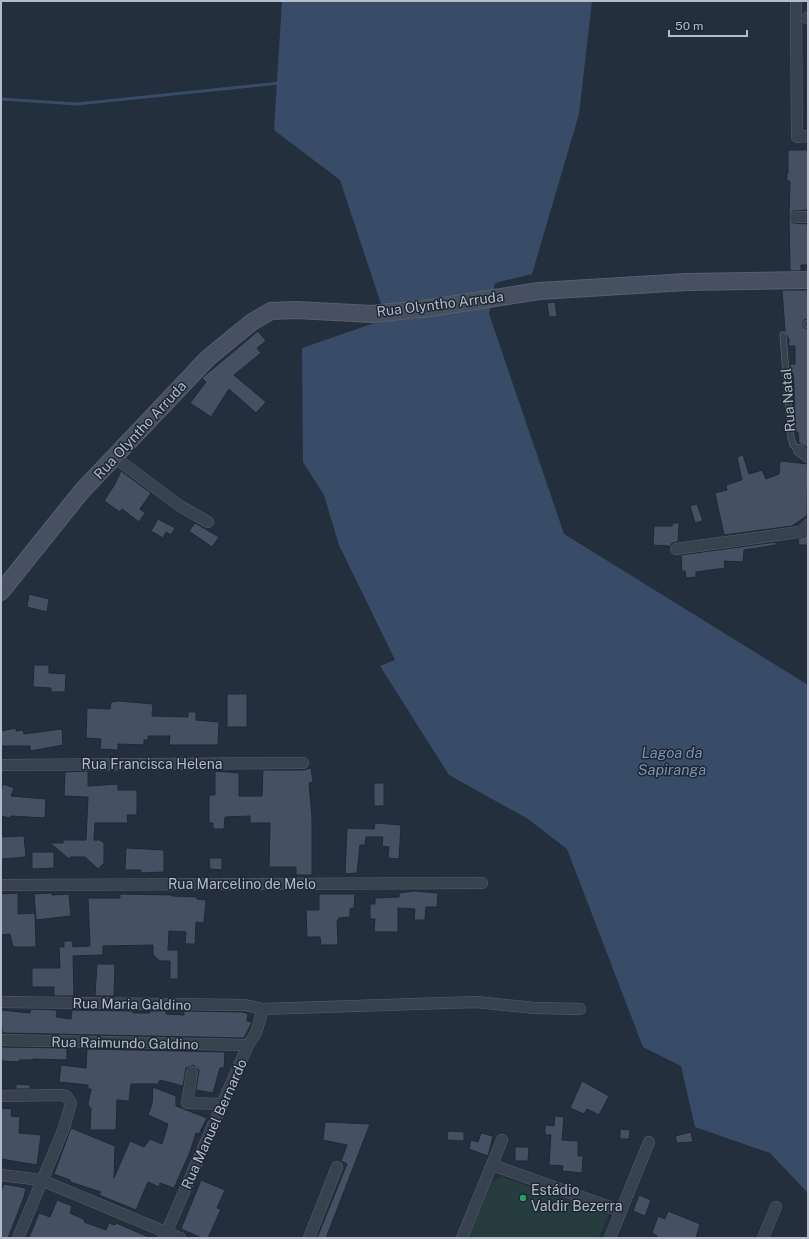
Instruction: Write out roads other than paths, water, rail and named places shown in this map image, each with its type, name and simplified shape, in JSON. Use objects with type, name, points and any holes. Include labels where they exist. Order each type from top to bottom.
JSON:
[{"type":"street","points":[[796,1],[802,137]]},
{"type":"street","points":[[796,217],[808,217]]},
{"type":"street","name":"Rua Olyntho Arruda","points":[[1,592],[81,492],[208,358],[260,317],[271,311],[286,310],[372,314],[430,308],[539,291],[629,285],[808,280]]},
{"type":"street","name":"Rua Natal","points":[[799,450],[808,458]]},
{"type":"street","points":[[114,457],[180,506],[208,522]]},
{"type":"street","points":[[676,549],[799,532],[808,525]]},
{"type":"street","name":"Rua Francisca Helena","points":[[1,765],[303,763]]},
{"type":"street","name":"Rua Marcelino de Melo","points":[[1,885],[482,883]]},
{"type":"street","name":"Rua Maria Galdino","points":[[1,1002],[245,1005],[263,1009],[476,1002],[535,1008],[580,1009]]},
{"type":"street","name":"Rua Manuel Bernardo","points":[[165,1235],[248,1045],[256,1033],[263,1009]]},
{"type":"street","name":"Rua Raimundo Galdino","points":[[1,1040],[248,1045]]},
{"type":"street","points":[[192,1072],[187,1103],[222,1104]]},
{"type":"street","points":[[1,1096],[62,1095],[66,1096],[71,1103],[64,1128],[18,1238]]},
{"type":"street","points":[[462,1238],[502,1140]]},
{"type":"street","points":[[610,1238],[649,1142]]},
{"type":"street","points":[[492,1165],[621,1210]]},
{"type":"street","points":[[309,1238],[336,1167]]},
{"type":"street","points":[[1,1175],[41,1180],[165,1235],[180,1238]]},
{"type":"street","points":[[763,1238],[776,1207]]},
{"type":"lane","name":"Rua Natal","points":[[783,334],[791,438],[793,444],[799,450]]},
{"type":"water","name":"Lagoa da Sapiranga","points":[[282,1],[592,1],[579,114],[532,274],[495,283],[489,314],[564,534],[808,685],[808,1193],[770,1153],[695,1127],[681,1066],[643,1047],[567,849],[528,819],[449,775],[380,666],[395,660],[339,545],[324,495],[303,462],[302,348],[386,319],[340,180],[274,130]]},
{"type":"waterway","points":[[1,99],[77,104],[280,83]]},
{"type":"place","name":"Estádio Valdir Bezerra","points":[[523,1198]]}]
